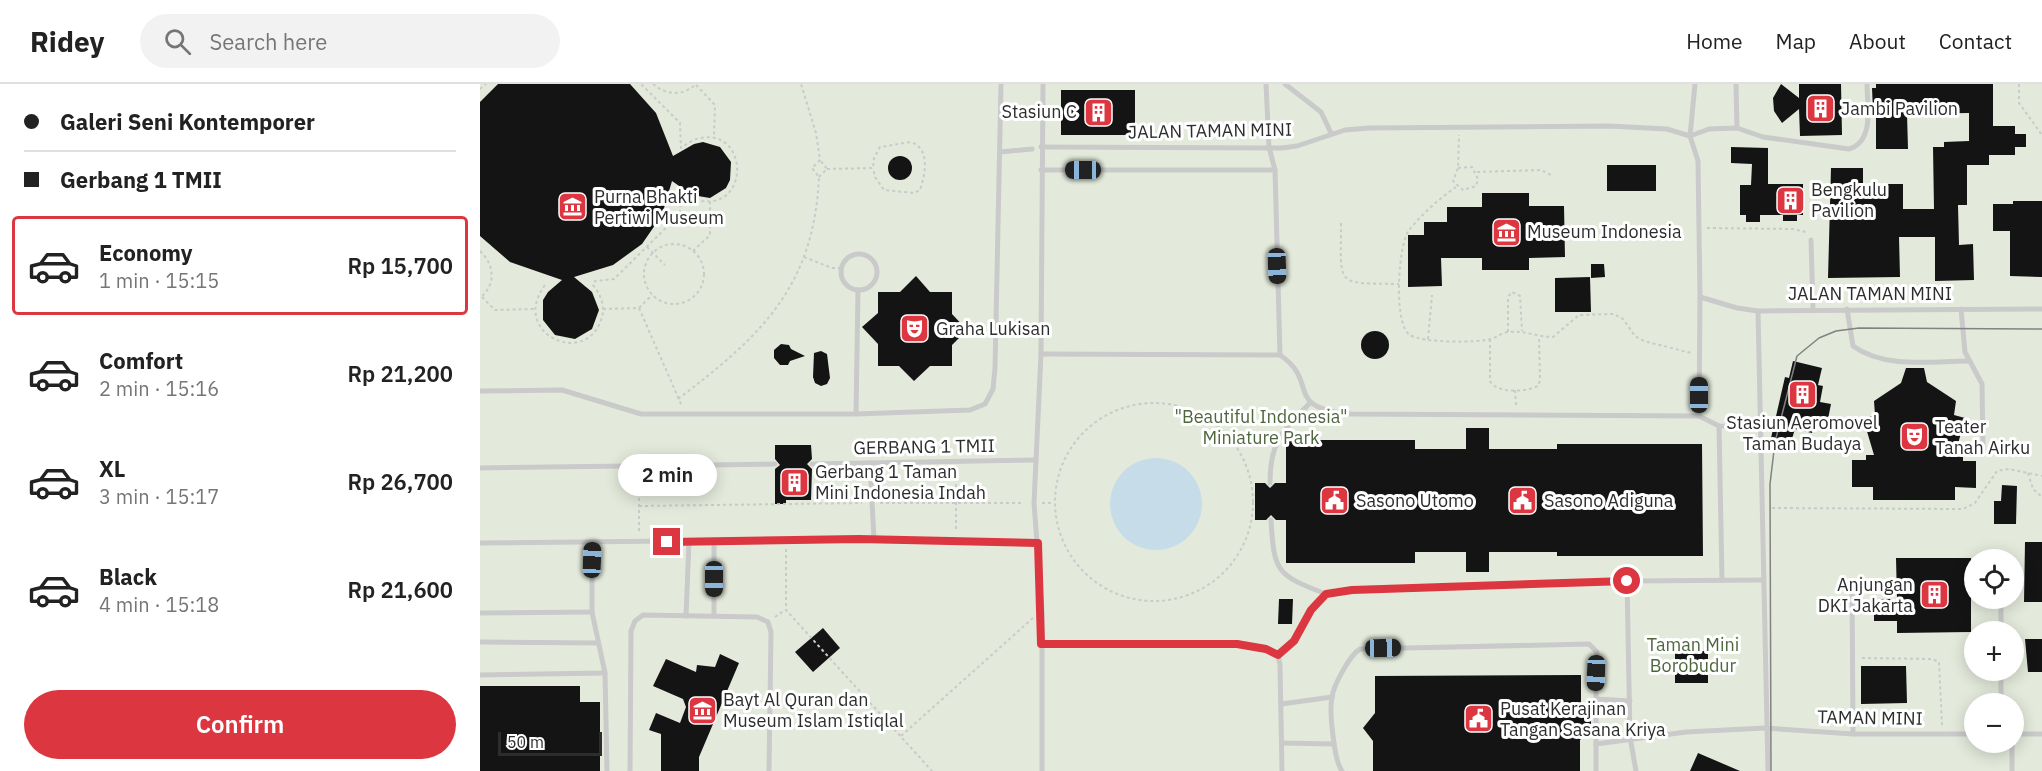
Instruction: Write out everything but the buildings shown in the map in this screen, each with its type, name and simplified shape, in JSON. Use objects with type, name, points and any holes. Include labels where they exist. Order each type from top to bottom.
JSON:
[{"type":"lane","points":[[480,391],[562,390],[642,414],[856,414],[970,410],[985,404],[993,389],[995,368],[1001,84]]},
{"type":"lane","points":[[1042,771],[1042,610],[1034,503],[1041,354],[1043,84]]},
{"type":"lane","points":[[1266,84],[1269,147],[1275,170],[1280,355]]},
{"type":"lane","points":[[1285,84],[1321,112],[1331,133]]},
{"type":"lane","points":[[1695,84],[1690,136],[1698,161],[1699,416]]},
{"type":"lane","points":[[1736,84],[1737,128]]},
{"type":"lane","points":[[1690,136],[1708,129],[1737,128],[1763,137],[1850,149],[1856,147],[1867,134],[1867,84]]},
{"type":"lane","name":"JALAN TAMAN MINI","points":[[1041,147],[1297,146],[1331,133],[1370,128],[1610,126],[1667,129],[1690,136]]},
{"type":"lane","points":[[1000,152],[1032,149]]},
{"type":"lane","points":[[1041,170],[1275,170]]},
{"type":"lane","points":[[1811,240],[1813,309]]},
{"type":"lane","points":[[854,254],[866,255],[876,264],[877,270],[874,282],[864,290],[858,290],[846,285],[841,268],[848,257],[854,254]]},
{"type":"lane","points":[[856,414],[858,290]]},
{"type":"lane","name":"JALAN TAMAN MINI","points":[[1700,297],[1737,308],[1758,311],[2042,309]]},
{"type":"lane","points":[[1847,309],[1853,346],[1866,356],[1895,362],[1968,361]]},
{"type":"lane","points":[[1961,309],[1968,361],[1982,384],[1983,450]]},
{"type":"lane","points":[[1758,311],[1763,468],[1765,728],[1768,771]]},
{"type":"lane","points":[[1041,354],[1280,355],[1294,367],[1310,404],[1319,410],[1351,414],[1699,416],[1719,426],[1762,427]]},
{"type":"lane","points":[[1270,483],[1270,459],[1277,441],[1310,404]]},
{"type":"lane","points":[[1719,426],[1722,580]]},
{"type":"lane","name":"GERBANG 1 TMII","points":[[812,464],[1036,460]]},
{"type":"lane","points":[[870,463],[874,539]]},
{"type":"lane","points":[[480,468],[775,464]]},
{"type":"lane","points":[[1271,520],[1273,553],[1279,569],[1291,580],[1326,594],[1352,590],[1627,581],[1763,580]]},
{"type":"lane","points":[[480,543],[874,539],[1038,543]]},
{"type":"lane","points":[[686,616],[689,541]]},
{"type":"lane","points":[[714,541],[714,616]]},
{"type":"lane","points":[[592,543],[592,612],[604,673],[607,771]]},
{"type":"lane","points":[[1627,581],[1630,737],[1636,771]]},
{"type":"lane","points":[[1852,582],[1853,734]]},
{"type":"lane","points":[[1278,655],[1294,641],[1311,610],[1326,594]]},
{"type":"lane","points":[[480,613],[592,612]]},
{"type":"lane","points":[[630,771],[631,631],[635,621],[643,615],[757,617],[768,622],[771,632],[769,771]]},
{"type":"lane","points":[[480,642],[597,643]]},
{"type":"lane","points":[[1041,644],[1237,644],[1266,649],[1278,655]]},
{"type":"lane","points":[[1342,771],[1334,744],[1332,697],[1349,660],[1360,649],[1589,644],[1597,652],[1596,771]]},
{"type":"lane","points":[[1278,655],[1282,771]]},
{"type":"lane","points":[[480,675],[604,673]]},
{"type":"lane","points":[[1281,704],[1332,697]]},
{"type":"lane","points":[[1596,699],[1630,701]]},
{"type":"lane","name":"TAMAN MINI","points":[[1596,744],[1630,737],[1765,728],[1853,734],[1964,734]]},
{"type":"lane","points":[[2024,734],[2042,734]]},
{"type":"lane","points":[[1282,743],[1334,744]]},
{"type":"lane","points":[[2012,753],[2012,771]]},
{"type":"path","points":[[480,89],[486,84]]},
{"type":"path","points":[[545,285],[536,300],[535,309],[540,326],[545,333],[560,342],[578,342],[593,333],[599,326],[603,309],[602,300],[593,283],[597,279],[614,279],[680,214],[681,193],[695,200],[710,202],[730,192],[739,172],[733,151],[714,138],[699,138],[681,148],[680,123],[641,84]]},
{"type":"path","points":[[648,90],[654,84],[675,93],[696,84],[715,105],[714,138]]},
{"type":"path","points":[[801,84],[816,133],[820,160],[827,169]]},
{"type":"path","points":[[2019,84],[2019,103],[2042,135]]},
{"type":"path","points":[[1456,187],[1454,173],[1458,168],[1459,127]]},
{"type":"path","points":[[911,142],[919,147],[926,168],[920,190],[914,193],[884,190],[875,177],[873,168],[874,158],[880,147],[911,142]]},
{"type":"path","points":[[678,399],[744,346],[770,319],[793,285],[818,211],[819,177],[812,168],[820,160]]},
{"type":"path","points":[[1458,168],[1472,167],[1477,172],[1541,170],[1553,176]]},
{"type":"path","points":[[819,177],[827,169],[873,168]]},
{"type":"path","points":[[1456,187],[1463,190],[1476,186],[1477,172]]},
{"type":"path","points":[[1456,187],[1443,196],[1406,236],[1399,284],[1401,323],[1404,330],[1411,336],[1428,339],[1490,339],[1508,332],[1522,332],[1539,337],[1553,337],[1579,315],[1614,314],[1623,319],[1635,336],[1644,341],[1698,355]]},
{"type":"path","points":[[693,251],[710,236],[710,202]]},
{"type":"path","points":[[1341,223],[1341,272],[1345,279],[1353,283],[1399,284]]},
{"type":"path","points":[[1698,228],[1793,229],[1806,232],[1811,240]]},
{"type":"path","points":[[672,244],[693,251],[704,270],[702,285],[693,297],[672,303],[652,294],[644,274],[653,253],[672,244]]},
{"type":"path","points":[[646,247],[665,265]]},
{"type":"path","points":[[480,251],[486,257],[492,271],[490,285],[481,297],[495,310],[535,309]]},
{"type":"path","points":[[804,257],[832,268],[841,268]]},
{"type":"path","points":[[1508,332],[1508,297],[1516,292],[1520,296],[1522,332]]},
{"type":"path","points":[[603,309],[639,308],[652,294]]},
{"type":"path","points":[[1428,339],[1432,294]]},
{"type":"path","points":[[639,308],[685,414]]},
{"type":"path","points":[[1490,339],[1490,381],[1500,390],[1515,390],[1538,386],[1539,337]]},
{"type":"path","points":[[1515,390],[1516,415]]},
{"type":"path","points":[[1165,403],[1188,408],[1210,419],[1228,435],[1246,466],[1254,500],[1251,524],[1243,547],[1229,567],[1212,582],[1191,594],[1167,600],[1143,600],[1120,595],[1098,584],[1080,568],[1066,549],[1057,526],[1054,503],[1057,479],[1065,457],[1079,437],[1096,421],[1117,410],[1141,404],[1165,403]]},
{"type":"path","points":[[956,462],[957,541]]},
{"type":"path","points":[[639,465],[639,542]]},
{"type":"path","points":[[1763,508],[1963,509],[1975,503],[1997,471],[2009,469],[2042,476]]},
{"type":"path","points":[[2028,473],[2033,489],[2042,497]]},
{"type":"path","points":[[639,506],[862,503]]},
{"type":"path","points":[[874,503],[1054,503]]},
{"type":"path","points":[[786,540],[786,610],[932,771]]},
{"type":"path","points":[[901,736],[1042,610]]},
{"type":"path","points":[[1853,657],[1932,659],[1939,662],[1942,734]]},
{"type":"green space","name":"\"Beautiful Indonesia\" Miniature Park","points":[[480,84],[2042,84],[2042,771],[480,771]]},
{"type":"water","points":[[1156,458],[1174,462],[1188,472],[1198,486],[1202,504],[1198,522],[1188,536],[1174,546],[1156,550],[1138,546],[1124,536],[1114,522],[1110,504],[1114,486],[1124,472],[1138,462]]},
{"type":"tram line","points":[[1771,771],[1770,484],[1775,442],[1797,356],[1819,338],[1836,331],[1859,328],[2042,329]]},
{"type":"place","name":"Jambi Pavilion","points":[[1820,109]]},
{"type":"place","name":"Stasiun C","points":[[1098,112]]},
{"type":"place","name":"Bengkulu Pavilion","points":[[1790,200]]},
{"type":"place","name":"Purna Bhakti Pertiwi Museum","points":[[573,207]]},
{"type":"place","name":"Museum Indonesia","points":[[1506,232]]},
{"type":"place","name":"Graha Lukisan","points":[[915,329]]},
{"type":"place","name":"Stasiun Aeromovel Taman Budaya","points":[[1802,394]]},
{"type":"place","name":"Teater Tanah Airku","points":[[1914,437]]},
{"type":"place","name":"Gerbang 1 Taman Mini Indonesia Indah","points":[[794,482]]},
{"type":"place","name":"Sasono Utomo","points":[[1335,501]]},
{"type":"place","name":"Sasono Adiguna","points":[[1523,501]]},
{"type":"place","name":"Anjungan DKI Jakarta","points":[[1934,595]]},
{"type":"place","name":"Bayt Al Quran dan Museum Islam Istiqlal","points":[[702,710]]},
{"type":"place","name":"Pusat Kerajinan Tangan Sasana Kriya","points":[[1479,719]]},
{"type":"route","points":[[667,542],[859,539],[1038,543],[1042,610],[1041,644],[1237,644],[1266,649],[1278,655],[1294,641],[1311,610],[1326,594],[1352,590],[1627,581]]},
{"type":"park label","name":"Taman Mini Borobudur","points":[[1693,655]]}]
